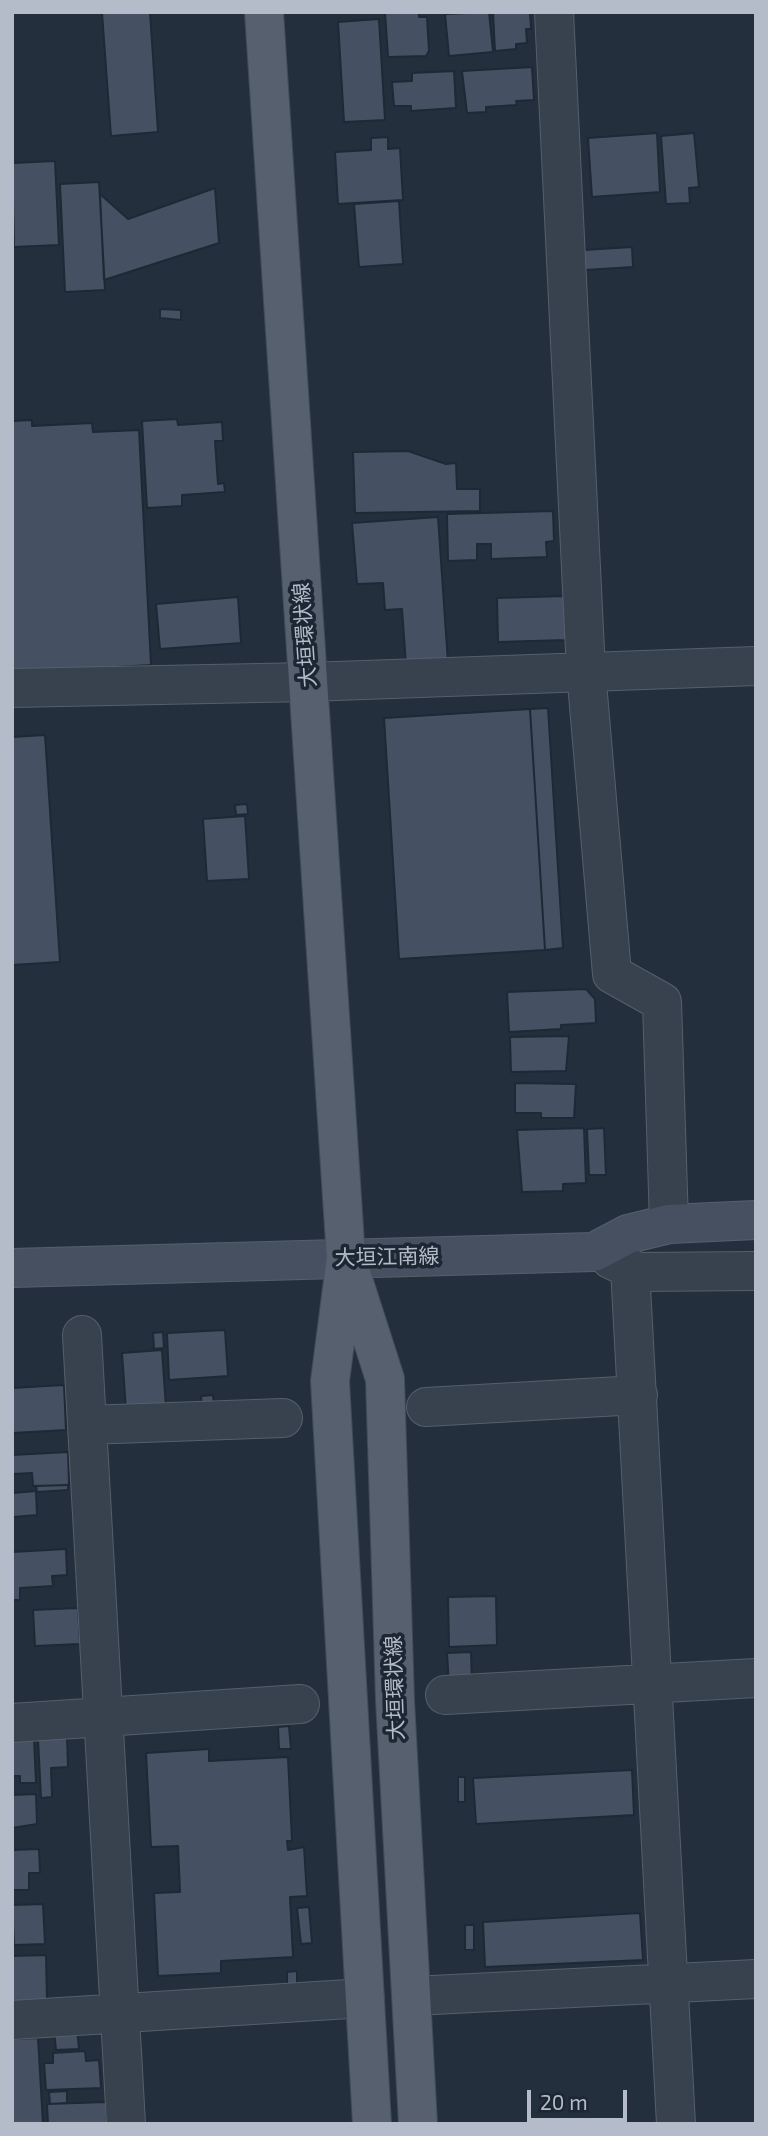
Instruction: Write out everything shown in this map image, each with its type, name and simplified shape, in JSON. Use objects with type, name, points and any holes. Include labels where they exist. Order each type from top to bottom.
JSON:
[{"type":"main road","name":"大垣環状線","points":[[264,12],[346,1258],[330,1381],[372,2124]]},
{"type":"main road","name":"大垣江南線","points":[[12,1268],[594,1252],[628,1234],[669,1224],[756,1220]]},
{"type":"main road","name":"大垣環状線","points":[[346,1258],[385,1379],[395,1700],[418,2124]]},
{"type":"street","points":[[554,12],[586,671],[612,974],[662,1002],[669,1224]]},
{"type":"street","points":[[12,688],[308,682],[756,666]]},
{"type":"street","points":[[594,1252],[638,1272],[756,1271]]},
{"type":"street","points":[[630,1268],[676,2124]]},
{"type":"street","points":[[82,1335],[126,2124]]},
{"type":"street","points":[[426,1407],[638,1395]]},
{"type":"street","points":[[87,1425],[284,1418]]},
{"type":"street","points":[[445,1695],[756,1678]]},
{"type":"street","points":[[12,1723],[300,1703]]},
{"type":"street","points":[[412,1997],[756,1979]]},
{"type":"street","points":[[12,2020],[97,2016],[121,2011],[365,1998]]},
{"type":"building","points":[[150,12],[158,132],[111,136],[102,13]]},
{"type":"building","points":[[385,12],[419,12],[419,17],[427,17],[429,51],[426,56],[388,57]]},
{"type":"building","points":[[489,12],[493,52],[449,56],[445,14]]},
{"type":"building","points":[[493,12],[530,12],[531,29],[526,29],[527,43],[516,44],[516,49],[495,51]]},
{"type":"building","points":[[379,19],[385,120],[344,122],[338,22]]},
{"type":"building","points":[[532,67],[534,100],[516,101],[517,105],[486,107],[486,112],[467,113],[462,71]]},
{"type":"building","points":[[454,71],[456,108],[411,111],[411,106],[394,106],[392,82],[412,81],[412,73]]},
{"type":"building","points":[[657,133],[660,192],[592,197],[588,138]]},
{"type":"building","points":[[694,133],[699,187],[689,188],[690,203],[666,204],[661,136]]},
{"type":"building","points":[[388,137],[388,149],[400,148],[403,200],[338,204],[335,152],[371,150],[371,138]]},
{"type":"building","points":[[55,161],[59,245],[14,247],[12,163]]},
{"type":"building","points":[[99,182],[105,290],[65,292],[60,184]]},
{"type":"building","points":[[215,188],[219,243],[104,280],[100,194],[128,219]]},
{"type":"building","points":[[399,201],[403,264],[359,267],[354,204]]},
{"type":"building","points":[[632,247],[633,267],[585,270],[584,250]]},
{"type":"building","points":[[160,309],[181,310],[181,320],[160,318]]},
{"type":"building","points":[[177,419],[178,425],[222,422],[223,441],[215,441],[218,484],[224,483],[225,492],[182,495],[182,506],[147,508],[142,421]]},
{"type":"building","points":[[32,420],[32,426],[92,423],[93,432],[139,430],[151,665],[12,673],[12,421]]},
{"type":"building","points":[[408,451],[446,464],[456,463],[457,489],[480,489],[480,511],[355,513],[353,452]]},
{"type":"building","points":[[553,511],[554,541],[546,542],[547,557],[491,559],[491,544],[477,544],[477,560],[448,561],[447,514]]},
{"type":"building","points":[[438,517],[448,663],[406,665],[402,609],[385,610],[383,583],[357,584],[352,523]]},
{"type":"building","points":[[566,596],[567,640],[498,642],[497,598]]},
{"type":"building","points":[[238,597],[241,643],[160,649],[156,604]]},
{"type":"building","points":[[548,708],[563,948],[545,950],[530,709]]},
{"type":"building","points":[[530,709],[545,950],[399,959],[384,718]]},
{"type":"building","points":[[45,735],[60,962],[12,965],[12,737]]},
{"type":"building","points":[[247,804],[248,814],[236,815],[235,805]]},
{"type":"building","points":[[245,816],[249,879],[207,881],[203,819]]},
{"type":"building","points":[[586,989],[595,999],[596,1023],[561,1025],[561,1029],[509,1032],[507,992]]},
{"type":"building","points":[[569,1036],[566,1071],[511,1072],[510,1037]]},
{"type":"building","points":[[515,1083],[576,1084],[574,1118],[541,1118],[541,1113],[515,1113]]},
{"type":"building","points":[[584,1128],[586,1183],[563,1184],[563,1191],[522,1192],[517,1130]]},
{"type":"building","points":[[604,1128],[606,1175],[589,1175],[587,1129]]},
{"type":"building","points":[[225,1330],[228,1376],[169,1380],[167,1333]]},
{"type":"building","points":[[163,1332],[164,1348],[154,1349],[153,1333]]},
{"type":"building","points":[[162,1350],[166,1407],[126,1410],[122,1353]]},
{"type":"building","points":[[64,1385],[66,1430],[12,1433],[12,1388]]},
{"type":"building","points":[[213,1395],[214,1407],[202,1408],[201,1396]]},
{"type":"building","points":[[68,1452],[69,1485],[33,1486],[32,1473],[13,1474],[12,1455]]},
{"type":"building","points":[[68,1485],[68,1490],[37,1492],[36,1486]]},
{"type":"building","points":[[36,1491],[37,1515],[13,1517],[12,1493]]},
{"type":"building","points":[[66,1549],[67,1575],[52,1576],[53,1586],[20,1588],[20,1600],[12,1600],[12,1552]]},
{"type":"building","points":[[496,1596],[497,1645],[449,1647],[448,1597]]},
{"type":"building","points":[[78,1608],[80,1644],[35,1646],[33,1610]]},
{"type":"building","points":[[471,1652],[472,1684],[449,1685],[447,1653]]},
{"type":"building","points":[[289,1726],[291,1749],[279,1749],[278,1727]]},
{"type":"building","points":[[67,1737],[68,1767],[51,1768],[52,1797],[41,1798],[38,1739]]},
{"type":"building","points":[[34,1738],[36,1783],[20,1783],[20,1776],[12,1776],[12,1739]]},
{"type":"building","points":[[209,1749],[209,1761],[288,1757],[292,1841],[287,1841],[288,1850],[304,1847],[307,1896],[290,1897],[293,1957],[221,1961],[221,1973],[158,1976],[154,1893],[180,1892],[178,1846],[151,1847],[146,1753]]},
{"type":"building","points":[[632,1770],[634,1815],[476,1824],[473,1778]]},
{"type":"building","points":[[458,1777],[465,1777],[465,1802],[458,1802]]},
{"type":"building","points":[[36,1794],[37,1824],[12,1828],[12,1795]]},
{"type":"building","points":[[39,1849],[40,1873],[29,1873],[29,1890],[12,1890],[12,1850]]},
{"type":"building","points":[[43,1904],[45,1944],[14,1945],[12,1905]]},
{"type":"building","points":[[309,1907],[312,1943],[301,1944],[297,1908]]},
{"type":"building","points":[[640,1913],[643,1960],[485,1967],[483,1922]]},
{"type":"building","points":[[465,1925],[474,1925],[474,1950],[465,1950]]},
{"type":"building","points":[[46,1955],[47,2001],[12,2002],[12,1956]]},
{"type":"building","points":[[297,1971],[297,1990],[287,1990],[287,1972]]},
{"type":"building","points":[[77,2028],[79,2049],[56,2050],[54,2030]]},
{"type":"building","points":[[38,2038],[43,2124],[12,2124],[12,2039]]},
{"type":"building","points":[[85,2051],[86,2061],[99,2060],[101,2088],[46,2090],[44,2063],[53,2063],[53,2053]]},
{"type":"building","points":[[67,2091],[67,2103],[50,2104],[49,2092]]},
{"type":"building","points":[[106,2102],[107,2124],[48,2124],[47,2104]]}]
